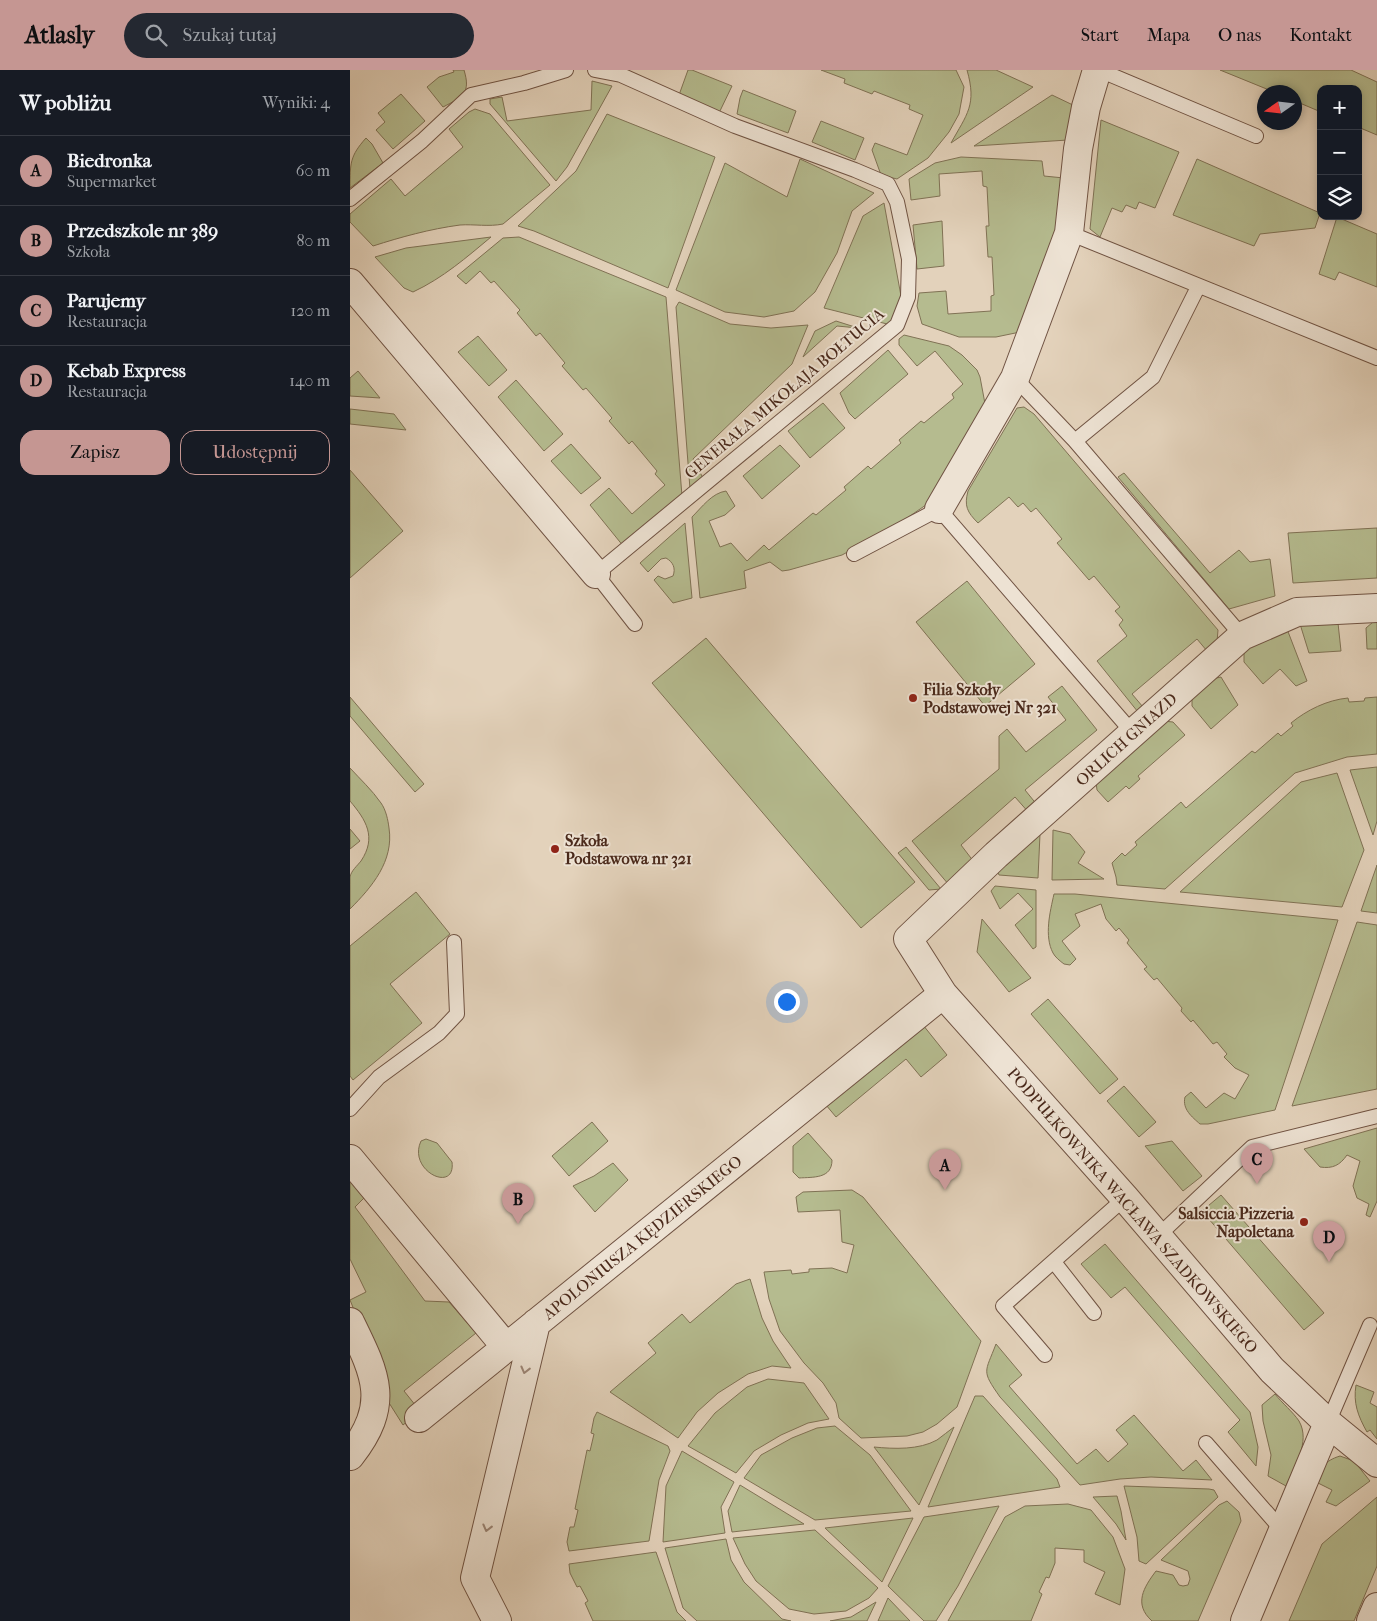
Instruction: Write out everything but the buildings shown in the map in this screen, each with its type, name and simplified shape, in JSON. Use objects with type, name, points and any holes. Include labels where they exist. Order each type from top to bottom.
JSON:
[{"type":"street","points":[[939,509],[1015,378],[1069,233],[1078,150],[1086,107],[1098,70]]},
{"type":"street","points":[[350,283],[596,574]]},
{"type":"street","name":"ORLICH GNIAZD","points":[[908,939],[996,855],[1242,636],[1297,612],[1377,608]]},
{"type":"street","name":"PODPUŁKOWNIKA WACŁAWA SZADKOWSKIEGO","points":[[908,939],[943,994],[1125,1198],[1272,1370],[1328,1423],[1377,1463]]},
{"type":"street","name":"APOLONIUSZA KĘDZIERSKIEGO","points":[[497,1621],[475,1578],[536,1323],[943,994]]},
{"type":"street","points":[[350,1159],[506,1347]]},
{"type":"street","points":[[350,1322],[369,1360],[376,1387],[374,1408],[368,1427],[362,1441],[350,1456]]},
{"type":"street","points":[[419,1418],[536,1323]]},
{"type":"street","points":[[1245,1621],[1328,1423]]},
{"type":"street","points":[[1371,1621],[1377,1607]]},
{"type":"lane","points":[[350,199],[422,141],[471,95],[524,83],[566,70]]},
{"type":"lane","name":"GENERAŁA MIKOŁAJA BOŁTUCIA","points":[[595,70],[621,75],[735,126],[888,184],[897,202],[909,259],[908,297],[897,325],[596,574]]},
{"type":"lane","points":[[1098,70],[1256,136]]},
{"type":"lane","points":[[1069,233],[1198,287],[1377,358]]},
{"type":"lane","points":[[1075,441],[1153,377],[1198,287]]},
{"type":"lane","points":[[1015,378],[1075,441],[1242,636]]},
{"type":"lane","points":[[854,554],[939,509],[1133,733]]},
{"type":"lane","points":[[596,574],[635,624]]},
{"type":"lane","points":[[350,1109],[380,1077],[438,1033],[458,1014],[454,942]]},
{"type":"lane","points":[[1158,1236],[1252,1147],[1377,1116]]},
{"type":"lane","points":[[1045,1355],[1003,1306],[1125,1198]]},
{"type":"lane","points":[[1054,1262],[1094,1312]]},
{"type":"lane","points":[[1328,1423],[1370,1325]]},
{"type":"lane","points":[[1206,1443],[1282,1530]]},
{"type":"green space","points":[[453,70],[464,70],[466,89],[460,97],[443,107],[427,87],[439,77],[454,72]]},
{"type":"green space","points":[[688,70],[732,86],[719,113],[679,95]]},
{"type":"green space","points":[[821,70],[956,70],[964,87],[959,114],[949,132],[928,158],[897,179],[881,175],[872,150],[875,143],[907,155],[923,115],[909,109],[910,105],[874,91],[872,94],[844,83],[845,79]]},
{"type":"green space","points":[[967,70],[996,70],[1033,87],[951,143],[966,116],[971,101]]},
{"type":"green space","points":[[1220,70],[1351,70],[1377,82],[1377,135],[1362,129],[1362,85],[1317,85],[1317,110],[1302,104],[1302,85],[1257,85]]},
{"type":"green space","points":[[592,81],[612,86],[567,167],[556,181],[490,104],[490,99],[502,97],[507,121],[591,110]]},
{"type":"green space","points":[[743,90],[796,111],[788,133],[737,114]]},
{"type":"green space","points":[[401,94],[425,121],[393,149],[376,130],[385,122],[378,113]]},
{"type":"green space","points":[[1052,95],[1075,106],[1068,140],[974,146]]},
{"type":"green space","points":[[475,109],[490,114],[550,185],[503,224],[460,225],[416,234],[373,246],[350,222],[350,214],[391,179],[405,196],[463,147],[449,129]]},
{"type":"green space","points":[[607,114],[715,157],[668,288],[518,226],[576,171]]},
{"type":"green space","points":[[1101,120],[1179,152],[1155,208],[1139,202],[1136,209],[1126,205],[1122,212],[1112,208],[1100,237],[1090,229]]},
{"type":"green space","points":[[821,121],[864,138],[855,160],[812,142]]},
{"type":"green space","points":[[366,138],[372,144],[383,163],[350,188],[352,160]]},
{"type":"green space","points":[[961,157],[1042,161],[1044,176],[1064,178],[1057,240],[1025,331],[996,337],[959,337],[922,324],[917,306],[919,293],[946,291],[948,314],[991,311],[991,296],[994,295],[992,257],[988,257],[986,226],[989,226],[987,187],[983,186],[982,171],[939,174],[940,196],[911,200],[909,179],[935,163]]},
{"type":"green space","points":[[800,159],[874,193],[852,211],[837,253],[815,292],[794,311],[764,317],[725,312],[676,290],[725,163],[787,197]]},
{"type":"green space","points":[[1197,159],[1317,212],[1318,220],[1315,228],[1260,234],[1254,246],[1173,215]]},
{"type":"green space","points":[[884,203],[901,296],[891,325],[824,308],[863,216]]},
{"type":"green space","points":[[1336,220],[1344,220],[1377,234],[1377,287],[1339,272],[1335,280],[1319,274]]},
{"type":"green space","points":[[942,221],[944,266],[917,269],[913,225]]},
{"type":"green space","points":[[491,237],[445,274],[413,292],[404,288],[375,257],[406,248]]},
{"type":"green space","points":[[519,237],[666,297],[682,496],[624,547],[590,505],[609,488],[632,514],[665,485],[655,474],[657,471],[632,441],[629,444],[609,421],[612,418],[586,388],[583,390],[562,366],[565,363],[540,333],[536,336],[517,313],[520,310],[494,281],[491,283],[480,271],[466,284],[457,276],[503,238]]},
{"type":"green space","points":[[679,302],[730,324],[771,328],[808,325],[792,364],[693,459],[703,478],[690,489],[676,307]]},
{"type":"green space","points":[[836,321],[858,328],[837,326],[803,357],[815,331]]},
{"type":"green space","points":[[904,335],[949,346],[962,355],[977,370],[980,377],[986,409],[936,498],[894,527],[842,555],[782,571],[770,562],[744,571],[746,588],[700,598],[692,517],[712,497],[726,491],[735,506],[725,515],[709,521],[720,547],[731,543],[747,561],[764,545],[769,550],[813,513],[816,515],[846,490],[844,487],[868,466],[871,469],[901,443],[899,440],[921,421],[924,423],[954,398],[952,394],[963,384],[935,351],[917,366],[899,345],[899,339]]},
{"type":"green space","points":[[478,336],[507,370],[489,386],[458,352]]},
{"type":"green space","points":[[888,350],[908,374],[855,419],[849,413],[840,393]]},
{"type":"green space","points":[[358,371],[380,398],[350,396],[350,378]]},
{"type":"green space","points":[[516,380],[563,434],[544,451],[498,397]]},
{"type":"green space","points":[[823,403],[845,428],[810,458],[788,431]]},
{"type":"green space","points":[[1024,407],[1034,414],[1218,630],[1217,642],[1207,651],[1197,639],[1132,694],[1143,707],[1138,712],[1097,661],[1127,636],[1119,625],[1123,620],[1115,611],[1120,607],[1094,576],[1089,580],[1057,543],[1062,539],[1036,508],[1031,512],[1023,503],[1018,507],[1009,497],[978,523],[967,509],[968,491],[1017,408]]},
{"type":"green space","points":[[350,409],[394,414],[406,430],[350,424]]},
{"type":"green space","points":[[571,444],[601,478],[581,494],[551,461]]},
{"type":"green space","points":[[780,445],[800,466],[762,499],[743,476]]},
{"type":"green space","points":[[350,470],[403,531],[350,578]]},
{"type":"green space","points":[[1124,473],[1210,573],[1239,550],[1250,562],[1270,559],[1275,596],[1229,609],[1118,477]]},
{"type":"green space","points":[[685,523],[692,598],[673,603],[654,580],[658,576],[665,579],[673,576],[674,568],[670,561],[666,558],[661,559],[648,572],[640,563]]},
{"type":"green space","points":[[1377,528],[1377,578],[1293,583],[1288,533]]},
{"type":"green space","points":[[967,581],[1035,664],[985,706],[916,622]]},
{"type":"green space","points":[[1377,621],[1377,649],[1367,649],[1366,628]]},
{"type":"green space","points":[[1338,623],[1341,651],[1309,653],[1300,624]]},
{"type":"green space","points":[[1287,629],[1307,681],[1296,686],[1280,669],[1263,684],[1244,662],[1244,652],[1270,633]]},
{"type":"green space","points":[[706,638],[915,882],[861,928],[652,683]]},
{"type":"green space","points":[[1221,677],[1238,705],[1211,729],[1192,706],[1192,697],[1212,679]]},
{"type":"green space","points":[[1062,686],[1097,730],[1025,790],[1038,806],[1030,814],[1015,797],[961,845],[974,862],[949,885],[912,841],[999,769],[999,736],[1007,729],[1026,752],[1066,720],[1048,697]]},
{"type":"green space","points":[[350,697],[424,784],[415,792],[350,716]]},
{"type":"green space","points":[[1377,697],[1377,754],[1347,757],[1295,773],[1165,889],[1117,885],[1112,863],[1122,853],[1125,856],[1137,845],[1135,842],[1181,802],[1186,808],[1252,751],[1255,753],[1278,733],[1281,736],[1293,726],[1291,723],[1311,710],[1325,703],[1340,699],[1348,698],[1349,702],[1364,701],[1365,698]]},
{"type":"green space","points":[[1163,721],[1173,722],[1185,735],[1138,776],[1140,779],[1129,789],[1126,786],[1108,802],[1097,790],[1096,782]]},
{"type":"green space","points":[[1377,767],[1377,821],[1373,835],[1350,770]]},
{"type":"green space","points":[[350,768],[383,806],[388,822],[390,840],[385,862],[380,873],[350,909],[350,877],[366,852],[369,836],[365,822],[350,801]]},
{"type":"green space","points":[[1337,773],[1364,850],[1342,907],[1180,892],[1301,782]]},
{"type":"green space","points":[[1039,828],[1038,878],[999,875],[997,870]]},
{"type":"green space","points":[[350,829],[360,841],[350,849]]},
{"type":"green space","points":[[1053,830],[1070,834],[1085,852],[1078,863],[1104,879],[1052,880]]},
{"type":"green space","points":[[906,847],[941,889],[929,890],[898,853]]},
{"type":"green space","points":[[1377,865],[1377,913],[1361,911]]},
{"type":"green space","points":[[995,886],[1036,890],[1036,947],[1033,949],[1015,925],[1033,909],[1018,893],[1000,909],[991,891]]},
{"type":"green space","points":[[416,892],[450,934],[390,984],[422,1023],[353,1080],[350,1076],[350,946]]},
{"type":"green space","points":[[1054,894],[1075,894],[1338,920],[1275,1110],[1208,1124],[1200,1124],[1194,1119],[1186,1109],[1184,1101],[1185,1097],[1191,1092],[1206,1108],[1224,1093],[1235,1099],[1249,1075],[1235,1068],[1224,1057],[1227,1054],[1217,1042],[1213,1044],[1193,1020],[1191,1022],[1157,978],[1154,980],[1144,969],[1147,967],[1127,943],[1129,940],[1119,928],[1116,931],[1106,919],[1101,904],[1075,914],[1080,926],[1062,941],[1076,959],[1070,965],[1064,964],[1058,959],[1050,946],[1048,932]]},
{"type":"green space","points":[[982,919],[1031,978],[1009,992],[977,952]]},
{"type":"green space","points":[[1357,922],[1377,925],[1377,1089],[1292,1106]]},
{"type":"green space","points":[[1048,999],[1118,1079],[1100,1094],[1031,1014]]},
{"type":"green space","points":[[923,1025],[947,1055],[921,1077],[906,1059],[836,1117],[826,1105]]},
{"type":"green space","points":[[1124,1086],[1156,1122],[1139,1137],[1107,1101]]},
{"type":"green space","points":[[592,1122],[608,1141],[569,1176],[552,1156]]},
{"type":"green space","points":[[1377,1128],[1377,1201],[1370,1217],[1366,1215],[1369,1204],[1357,1198],[1353,1186],[1360,1161],[1347,1155],[1336,1166],[1320,1167],[1304,1149]]},
{"type":"green space","points":[[808,1133],[832,1160],[831,1166],[829,1171],[821,1176],[799,1178],[793,1172],[793,1146]]},
{"type":"green space","points":[[426,1139],[437,1143],[452,1162],[451,1172],[447,1176],[433,1175],[420,1161],[418,1152],[421,1141]]},
{"type":"green space","points":[[1172,1141],[1202,1176],[1183,1191],[1145,1146]]},
{"type":"green space","points":[[613,1163],[628,1180],[595,1212],[573,1186],[594,1176]]},
{"type":"green space","points":[[350,1172],[368,1194],[355,1207],[425,1301],[449,1302],[476,1333],[404,1391],[420,1411],[403,1425],[379,1387],[374,1359],[350,1300],[366,1292],[350,1259]]},
{"type":"green space","points":[[852,1190],[863,1197],[981,1341],[957,1407],[937,1424],[923,1432],[907,1436],[861,1438],[839,1418],[836,1403],[823,1383],[804,1363],[780,1331],[769,1299],[764,1272],[791,1270],[792,1274],[809,1272],[809,1269],[832,1268],[847,1273],[854,1245],[842,1242],[840,1210],[798,1212],[796,1197],[803,1192]]},
{"type":"green space","points":[[1221,1195],[1324,1313],[1304,1330],[1202,1211]]},
{"type":"green space","points":[[1105,1244],[1250,1412],[1258,1447],[1256,1466],[1228,1432],[1240,1420],[1125,1287],[1111,1298],[1081,1264]]},
{"type":"green space","points":[[750,1279],[762,1318],[773,1341],[791,1368],[772,1366],[748,1374],[718,1393],[697,1412],[678,1438],[610,1392],[656,1353],[648,1343],[682,1314],[690,1323],[736,1284]]},
{"type":"green space","points":[[996,1344],[1022,1375],[1009,1386],[1077,1464],[1096,1449],[1108,1462],[1128,1444],[1116,1430],[1134,1415],[1183,1471],[1196,1460],[1212,1480],[1151,1477],[1080,1485],[1000,1397],[987,1376],[987,1366]]},
{"type":"green space","points":[[768,1379],[804,1383],[829,1419],[808,1423],[781,1435],[754,1451],[736,1473],[688,1446],[715,1413],[747,1387]]},
{"type":"green space","points":[[1356,1385],[1374,1392],[1370,1403],[1377,1407],[1377,1439],[1370,1430],[1367,1432],[1359,1415],[1355,1398]]},
{"type":"green space","points":[[1275,1394],[1299,1421],[1303,1437],[1297,1463],[1286,1486],[1268,1476],[1271,1455],[1263,1421],[1262,1405]]},
{"type":"green space","points":[[975,1396],[983,1396],[1057,1479],[1060,1487],[928,1507]]},
{"type":"green space","points":[[597,1412],[668,1446],[670,1451],[659,1480],[649,1541],[569,1551],[567,1542],[570,1527],[574,1527],[578,1510],[575,1509],[587,1450],[590,1451],[594,1434],[591,1433]]},
{"type":"green space","points":[[835,1426],[870,1455],[911,1511],[815,1520],[744,1478],[761,1455],[792,1438],[817,1428]]},
{"type":"green space","points":[[954,1427],[919,1505],[874,1447],[922,1446],[937,1440]]},
{"type":"green space","points":[[682,1451],[734,1482],[721,1507],[725,1533],[663,1542],[666,1486]]},
{"type":"green space","points":[[1340,1456],[1354,1461],[1370,1481],[1336,1506],[1326,1502],[1332,1490],[1316,1482],[1324,1465]]},
{"type":"green space","points":[[740,1485],[804,1524],[732,1532],[728,1511]]},
{"type":"green space","points":[[1124,1486],[1209,1489],[1214,1490],[1218,1497],[1146,1564],[1139,1561],[1137,1537]]},
{"type":"green space","points":[[1117,1496],[1126,1540],[1116,1524],[1093,1497]]},
{"type":"green space","points":[[1377,1497],[1377,1566],[1354,1621],[1289,1621],[1322,1544]]},
{"type":"green space","points":[[1227,1501],[1239,1512],[1241,1521],[1198,1621],[1152,1621],[1146,1615],[1143,1608],[1142,1596],[1144,1589],[1156,1571],[1173,1575],[1179,1585],[1183,1586],[1188,1585],[1190,1579],[1188,1571],[1161,1560],[1219,1505]]},
{"type":"green space","points":[[1068,1504],[1091,1510],[1113,1537],[1125,1569],[1120,1605],[1095,1594],[1105,1572],[1084,1562],[1084,1550],[1055,1548],[1055,1563],[1049,1578],[1046,1577],[1039,1592],[1042,1594],[1031,1621],[948,1621],[1005,1517],[1025,1506]]},
{"type":"green space","points":[[999,1506],[958,1586],[936,1621],[924,1621],[888,1586],[924,1517]]},
{"type":"green space","points":[[913,1518],[882,1582],[825,1528]]},
{"type":"green space","points":[[815,1530],[878,1588],[869,1598],[846,1611],[814,1614],[789,1609],[756,1581],[745,1564],[733,1538]]},
{"type":"green space","points":[[726,1539],[731,1560],[744,1582],[782,1619],[791,1621],[697,1621],[683,1608],[665,1548]]},
{"type":"green space","points":[[656,1552],[677,1612],[686,1621],[593,1621],[585,1603],[588,1601],[580,1586],[577,1587],[570,1573],[569,1564]]},
{"type":"green space","points":[[888,1598],[910,1621],[878,1621]]},
{"type":"green space","points":[[876,1602],[867,1621],[830,1621],[851,1617]]},
{"type":"place","name":"Filia Szkoły Podstawowej Nr 321","points":[[913,698]]},
{"type":"place","name":"Szkoła Podstawowa nr 321","points":[[555,849]]},
{"type":"place","name":"Parujemy","points":[[1257,1184]]},
{"type":"place","name":"Biedronka","points":[[945,1190]]},
{"type":"place","name":"Salsiccia Pizzeria Napoletana","points":[[1304,1222]]},
{"type":"place","name":"Przedszkole nr 389","points":[[518,1224]]},
{"type":"place","name":"Kebab Express","points":[[1329,1262]]}]
